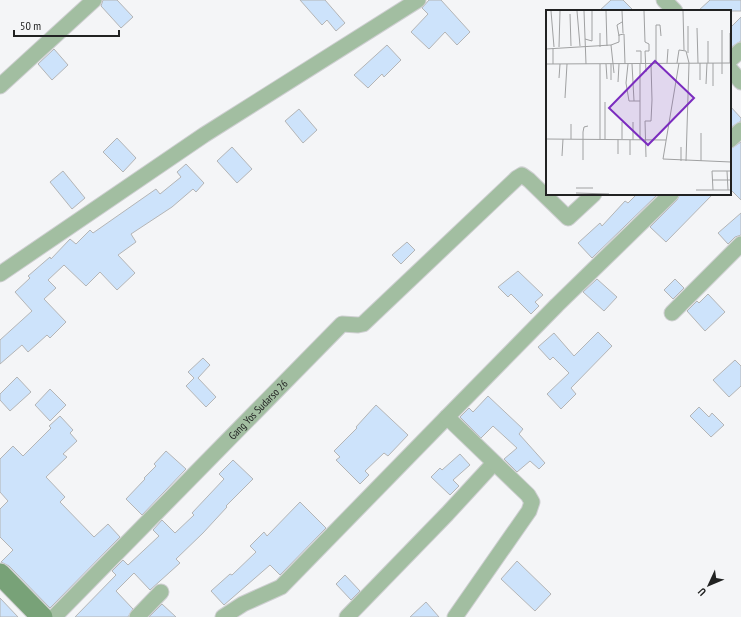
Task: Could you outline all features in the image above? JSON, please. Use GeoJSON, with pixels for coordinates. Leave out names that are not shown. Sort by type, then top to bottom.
{"type":"FeatureCollection","features":[{"type":"Feature","properties":{"kind":"street"},"geometry":{"type":"LineString","coordinates":[[0,86],[94,0]]}},
{"type":"Feature","properties":{"kind":"street"},"geometry":{"type":"LineString","coordinates":[[0,274],[204,135],[418,0]]}},
{"type":"Feature","properties":{"kind":"street"},"geometry":{"type":"LineString","coordinates":[[664,0],[674,10]]}},
{"type":"Feature","properties":{"kind":"street"},"geometry":{"type":"LineString","coordinates":[[731,59],[741,50]]}},
{"type":"Feature","properties":{"kind":"street"},"geometry":{"type":"LineString","coordinates":[[731,70],[741,82]]}},
{"type":"Feature","properties":{"kind":"street"},"geometry":{"type":"LineString","coordinates":[[731,139],[741,130]]}},
{"type":"Feature","properties":{"kind":"street","name":"Gang Yos Sudarso 26"},"geometry":{"type":"LineString","coordinates":[[45,617],[342,324],[358,326],[363,324],[522,175],[530,180],[568,218],[593,195]]}},
{"type":"Feature","properties":{"kind":"street"},"geometry":{"type":"LineString","coordinates":[[223,617],[243,604],[281,587],[557,305],[670,195]]}},
{"type":"Feature","properties":{"kind":"street"},"geometry":{"type":"LineString","coordinates":[[672,313],[741,244]]}},
{"type":"Feature","properties":{"kind":"street"},"geometry":{"type":"LineString","coordinates":[[447,417],[528,495],[532,502],[529,511],[455,617]]}},
{"type":"Feature","properties":{"kind":"street"},"geometry":{"type":"LineString","coordinates":[[347,617],[447,514],[494,463]]}},
{"type":"Feature","properties":{"kind":"street"},"geometry":{"type":"LineString","coordinates":[[3,583],[45,617]]}},
{"type":"Feature","properties":{"kind":"street"},"geometry":{"type":"LineString","coordinates":[[137,617],[161,592]]}},
{"type":"Feature","properties":{"kind":"building"},"geometry":{"type":"Polygon","coordinates":[[[103,0],[117,0],[133,17],[121,28],[101,6],[103,0]]]}},
{"type":"Feature","properties":{"kind":"building"},"geometry":{"type":"Polygon","coordinates":[[[300,0],[325,0],[345,23],[336,31],[327,20],[322,25],[300,0]]]}},
{"type":"Feature","properties":{"kind":"building"},"geometry":{"type":"Polygon","coordinates":[[[429,0],[441,0],[470,32],[457,45],[445,32],[429,49],[411,32],[428,14],[422,8],[429,0]]]}},
{"type":"Feature","properties":{"kind":"building"},"geometry":{"type":"Polygon","coordinates":[[[611,0],[623,0],[633,10],[600,10],[611,0]]]}},
{"type":"Feature","properties":{"kind":"building"},"geometry":{"type":"Polygon","coordinates":[[[710,0],[741,0],[741,11],[699,10],[710,0]]]}},
{"type":"Feature","properties":{"kind":"building"},"geometry":{"type":"Polygon","coordinates":[[[741,17],[741,41],[731,47],[731,27],[741,17]]]}},
{"type":"Feature","properties":{"kind":"building"},"geometry":{"type":"Polygon","coordinates":[[[387,45],[401,60],[384,77],[382,74],[368,88],[354,75],[387,45]]]}},
{"type":"Feature","properties":{"kind":"building"},"geometry":{"type":"Polygon","coordinates":[[[54,49],[68,65],[52,80],[38,64],[54,49]]]}},
{"type":"Feature","properties":{"kind":"building"},"geometry":{"type":"Polygon","coordinates":[[[731,107],[741,118],[741,121],[731,127],[731,107]]]}},
{"type":"Feature","properties":{"kind":"building"},"geometry":{"type":"Polygon","coordinates":[[[299,109],[317,130],[303,143],[285,121],[299,109]]]}},
{"type":"Feature","properties":{"kind":"building"},"geometry":{"type":"Polygon","coordinates":[[[117,138],[136,158],[123,172],[103,152],[117,138]]]}},
{"type":"Feature","properties":{"kind":"building"},"geometry":{"type":"Polygon","coordinates":[[[741,142],[741,200],[731,190],[731,148],[741,142]]]}},
{"type":"Feature","properties":{"kind":"building"},"geometry":{"type":"Polygon","coordinates":[[[232,147],[252,169],[237,183],[217,161],[232,147]]]}},
{"type":"Feature","properties":{"kind":"building"},"geometry":{"type":"Polygon","coordinates":[[[186,164],[204,183],[196,192],[193,189],[172,207],[131,234],[136,242],[118,255],[135,273],[117,290],[100,272],[86,286],[64,265],[48,280],[56,288],[44,299],[66,322],[50,338],[47,335],[28,352],[22,345],[0,364],[0,340],[32,311],[15,292],[30,278],[28,276],[50,257],[51,259],[70,239],[76,244],[90,230],[93,233],[156,189],[160,194],[181,177],[177,172],[186,164]]]}},
{"type":"Feature","properties":{"kind":"building"},"geometry":{"type":"Polygon","coordinates":[[[63,171],[85,198],[72,209],[50,182],[63,171]]]}},
{"type":"Feature","properties":{"kind":"building"},"geometry":{"type":"Polygon","coordinates":[[[636,195],[657,195],[592,258],[578,243],[600,223],[602,226],[625,201],[628,203],[636,195]]]}},
{"type":"Feature","properties":{"kind":"building"},"geometry":{"type":"Polygon","coordinates":[[[680,195],[712,195],[666,242],[650,227],[677,200],[680,195]]]}},
{"type":"Feature","properties":{"kind":"building"},"geometry":{"type":"Polygon","coordinates":[[[741,213],[741,235],[735,237],[728,244],[718,233],[741,213]]]}},
{"type":"Feature","properties":{"kind":"building"},"geometry":{"type":"Polygon","coordinates":[[[407,242],[415,250],[401,264],[392,255],[407,242]]]}},
{"type":"Feature","properties":{"kind":"building"},"geometry":{"type":"Polygon","coordinates":[[[518,271],[543,295],[535,302],[539,306],[531,314],[511,294],[508,297],[498,287],[518,271]]]}},
{"type":"Feature","properties":{"kind":"building"},"geometry":{"type":"Polygon","coordinates":[[[597,279],[617,297],[604,311],[583,292],[597,279]]]}},
{"type":"Feature","properties":{"kind":"building"},"geometry":{"type":"Polygon","coordinates":[[[675,279],[684,288],[673,299],[664,290],[675,279]]]}},
{"type":"Feature","properties":{"kind":"building"},"geometry":{"type":"Polygon","coordinates":[[[708,294],[725,312],[705,331],[687,311],[697,301],[699,303],[708,294]]]}},
{"type":"Feature","properties":{"kind":"building"},"geometry":{"type":"Polygon","coordinates":[[[598,332],[612,346],[571,388],[576,394],[561,409],[547,394],[569,373],[553,357],[550,360],[538,347],[554,333],[574,356],[598,332]]]}},
{"type":"Feature","properties":{"kind":"building"},"geometry":{"type":"Polygon","coordinates":[[[203,358],[210,365],[198,378],[216,397],[206,407],[186,386],[194,378],[188,372],[203,358]]]}},
{"type":"Feature","properties":{"kind":"building"},"geometry":{"type":"Polygon","coordinates":[[[735,360],[741,366],[741,386],[729,397],[713,380],[735,360]]]}},
{"type":"Feature","properties":{"kind":"building"},"geometry":{"type":"Polygon","coordinates":[[[17,377],[31,392],[10,411],[0,400],[0,394],[17,377]]]}},
{"type":"Feature","properties":{"kind":"building"},"geometry":{"type":"Polygon","coordinates":[[[50,389],[66,405],[50,421],[35,405],[50,389]]]}},
{"type":"Feature","properties":{"kind":"building"},"geometry":{"type":"Polygon","coordinates":[[[488,396],[523,429],[519,434],[545,463],[539,469],[530,461],[517,472],[504,459],[517,448],[493,426],[481,438],[460,417],[469,408],[473,412],[488,396]]]}},
{"type":"Feature","properties":{"kind":"building"},"geometry":{"type":"Polygon","coordinates":[[[376,405],[408,435],[388,456],[384,453],[365,471],[369,475],[360,484],[336,460],[340,457],[334,451],[357,428],[356,427],[376,405]]]}},
{"type":"Feature","properties":{"kind":"building"},"geometry":{"type":"Polygon","coordinates":[[[699,407],[709,417],[712,413],[724,425],[711,437],[690,416],[699,407]]]}},
{"type":"Feature","properties":{"kind":"building"},"geometry":{"type":"Polygon","coordinates":[[[60,416],[73,430],[70,433],[77,441],[63,454],[67,457],[46,477],[65,497],[60,502],[94,537],[108,524],[120,537],[50,608],[9,566],[1,562],[13,550],[0,537],[0,509],[8,501],[0,492],[0,459],[13,446],[23,456],[51,428],[49,426],[60,416]]]}},
{"type":"Feature","properties":{"kind":"building"},"geometry":{"type":"Polygon","coordinates":[[[166,451],[186,469],[142,515],[126,499],[156,466],[154,464],[166,451]]]}},
{"type":"Feature","properties":{"kind":"building"},"geometry":{"type":"Polygon","coordinates":[[[460,454],[470,465],[453,480],[459,486],[450,495],[431,477],[440,468],[442,470],[460,454]]]}},
{"type":"Feature","properties":{"kind":"building"},"geometry":{"type":"Polygon","coordinates":[[[233,460],[253,479],[226,506],[227,507],[203,533],[176,559],[180,563],[150,590],[134,573],[116,591],[133,609],[128,617],[75,617],[116,575],[112,571],[123,560],[128,565],[159,536],[153,530],[162,520],[175,533],[194,515],[192,513],[224,479],[219,474],[233,460]]]}},
{"type":"Feature","properties":{"kind":"building"},"geometry":{"type":"Polygon","coordinates":[[[300,502],[326,528],[280,575],[270,565],[224,605],[211,591],[230,574],[232,575],[256,552],[250,546],[264,532],[267,536],[300,502]]]}},
{"type":"Feature","properties":{"kind":"building"},"geometry":{"type":"Polygon","coordinates":[[[517,561],[551,594],[535,611],[501,579],[517,561]]]}},
{"type":"Feature","properties":{"kind":"building"},"geometry":{"type":"Polygon","coordinates":[[[345,575],[360,591],[351,600],[336,584],[345,575]]]}},
{"type":"Feature","properties":{"kind":"building"},"geometry":{"type":"Polygon","coordinates":[[[0,598],[18,617],[0,617],[0,598]]]}},
{"type":"Feature","properties":{"kind":"building"},"geometry":{"type":"Polygon","coordinates":[[[426,602],[439,617],[410,617],[426,602]]]}},
{"type":"Feature","properties":{"kind":"building"},"geometry":{"type":"Polygon","coordinates":[[[162,604],[176,617],[149,617],[162,604]]]}}]}
